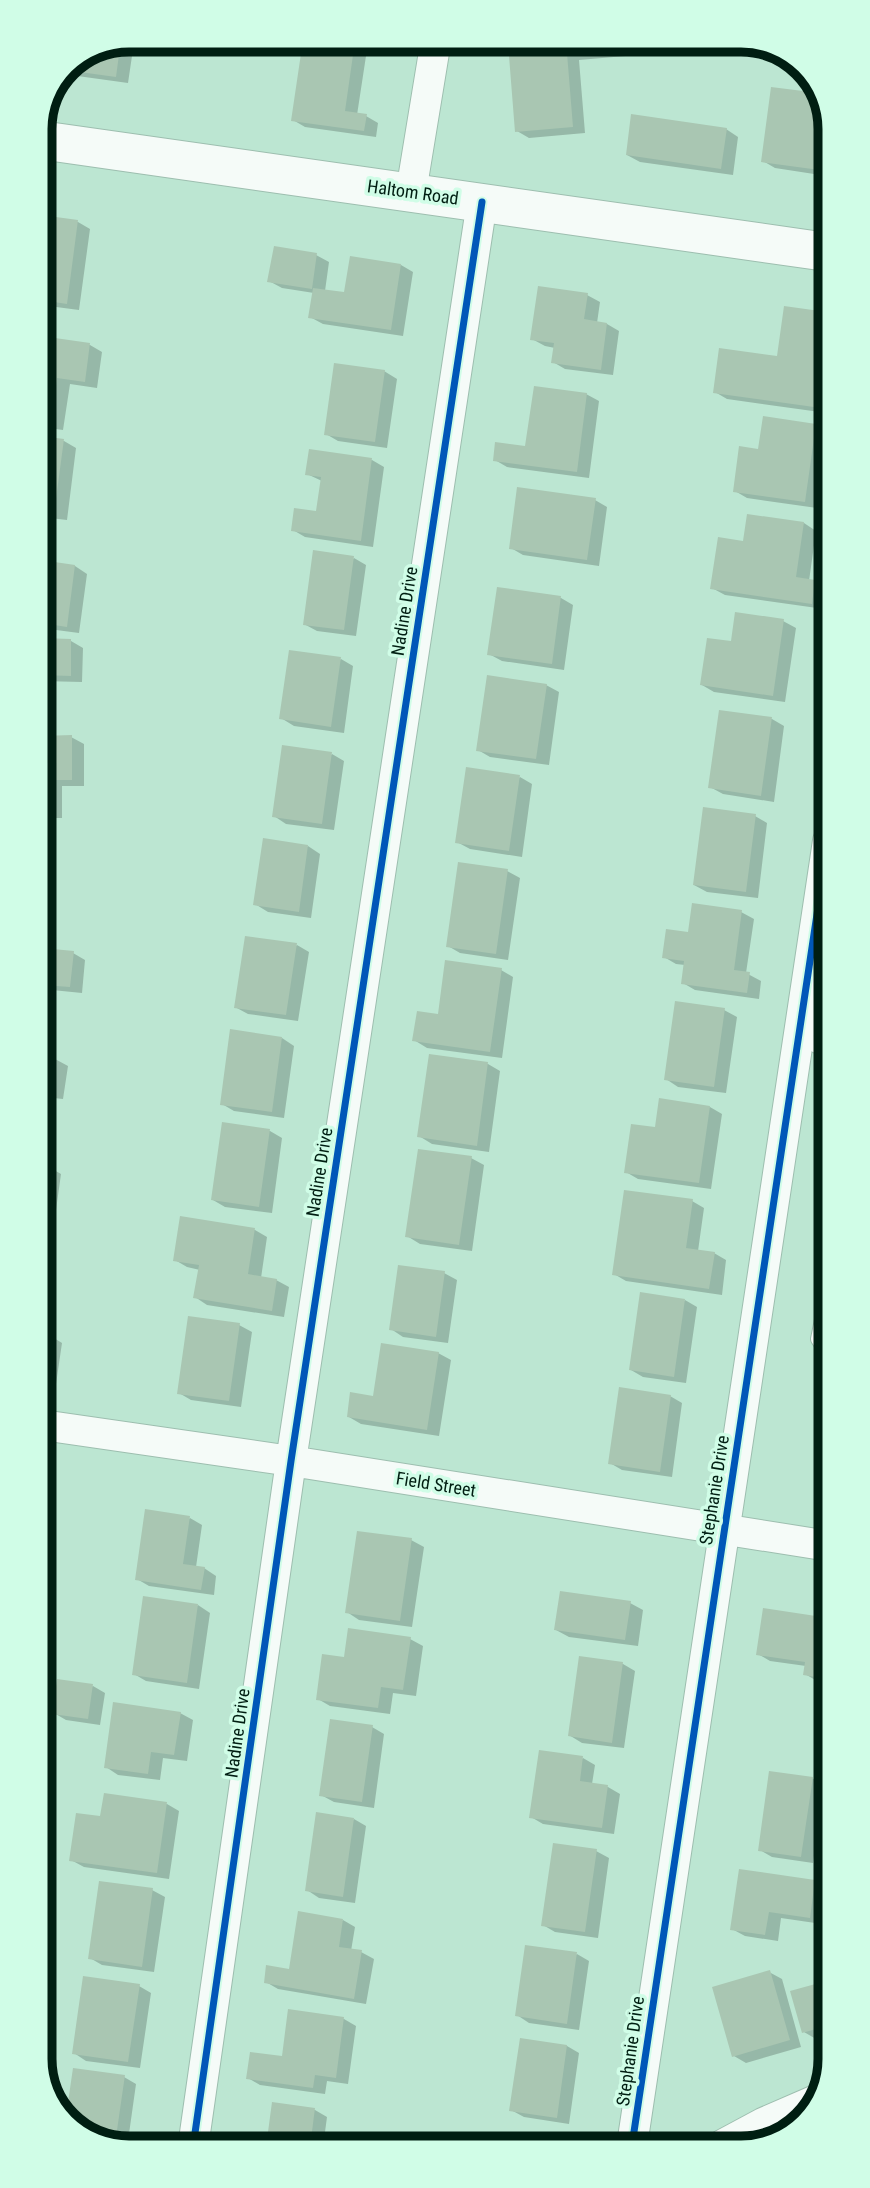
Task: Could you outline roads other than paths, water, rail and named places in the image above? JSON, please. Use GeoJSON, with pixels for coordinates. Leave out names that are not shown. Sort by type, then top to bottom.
{"type":"FeatureCollection","features":[{"type":"Feature","properties":{"kind":"main road","name":"Haltom Road"},"geometry":{"type":"LineString","coordinates":[[53,142],[818,251]]}},
{"type":"Feature","properties":{"kind":"street"},"geometry":{"type":"LineString","coordinates":[[411,192],[434,52]]}},
{"type":"Feature","properties":{"kind":"street","name":"Nadine Drive"},"geometry":{"type":"LineString","coordinates":[[195,2135],[291,1461],[482,202]]}},
{"type":"Feature","properties":{"kind":"street","name":"Stephanie Drive"},"geometry":{"type":"LineString","coordinates":[[633,2136],[818,906]]}},
{"type":"Feature","properties":{"kind":"street","name":"Field Street"},"geometry":{"type":"LineString","coordinates":[[52,1426],[291,1461],[818,1544]]}},
{"type":"Feature","properties":{"kind":"street"},"geometry":{"type":"LineString","coordinates":[[739,2136],[801,2107]]}},
{"type":"Feature","properties":{"kind":"lane"},"geometry":{"type":"LineString","coordinates":[[798,1036],[818,1047]]}}]}
